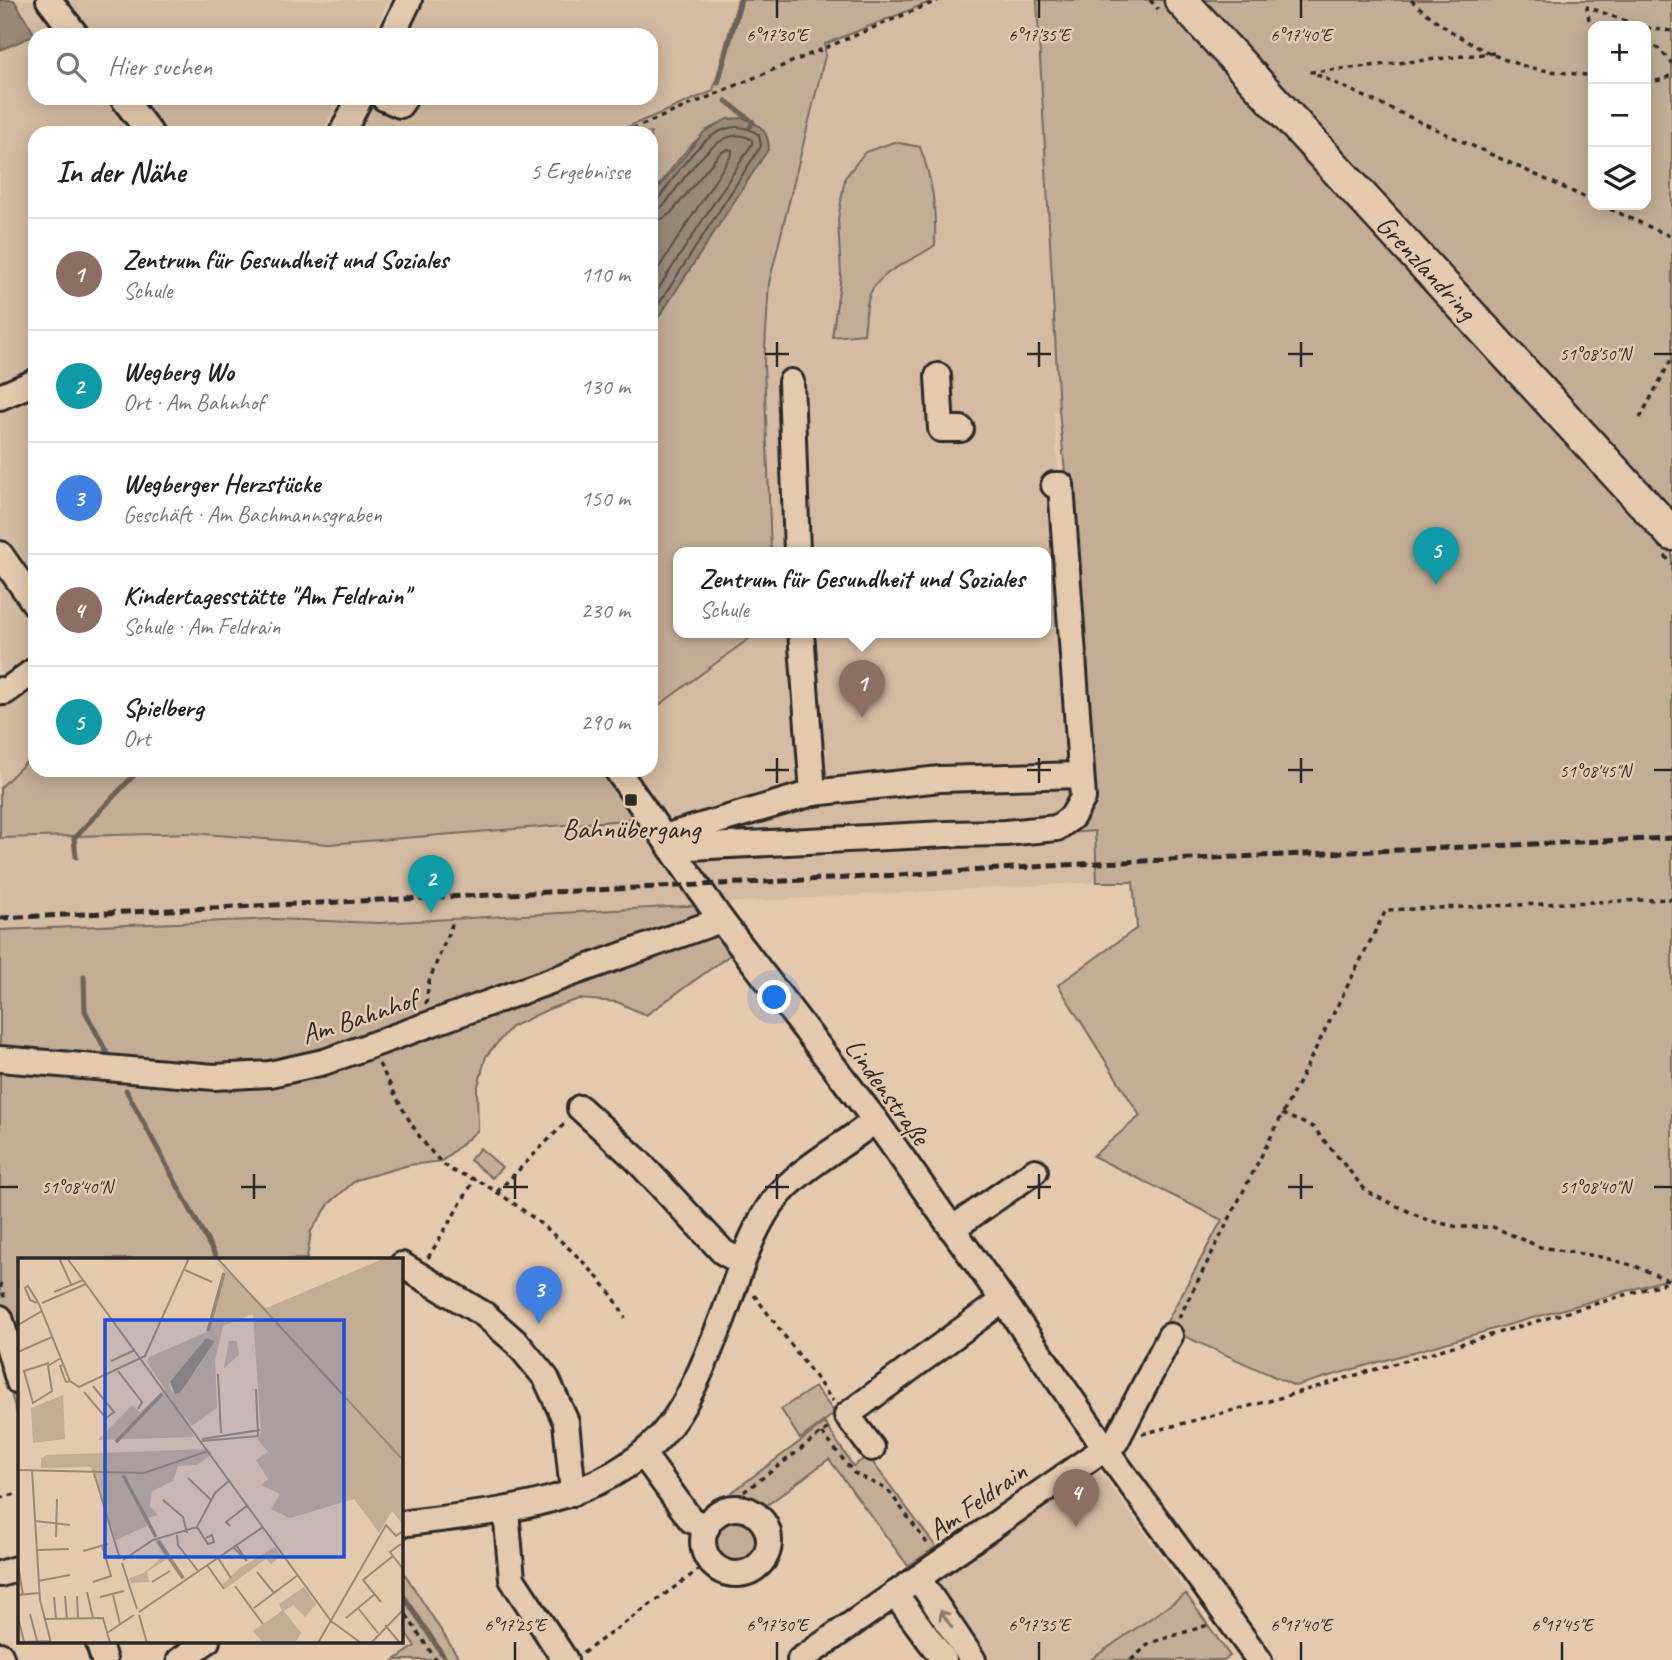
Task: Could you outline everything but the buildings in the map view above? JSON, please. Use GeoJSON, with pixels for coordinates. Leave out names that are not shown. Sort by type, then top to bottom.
{"type":"FeatureCollection","features":[{"type":"Feature","properties":{"kind":"main road","name":"Grenzlandring"},"geometry":{"type":"LineString","coordinates":[[1181,0],[1672,534]]}},
{"type":"Feature","properties":{"kind":"street"},"geometry":{"type":"LineString","coordinates":[[49,0],[71,28]]}},
{"type":"Feature","properties":{"kind":"street"},"geometry":{"type":"LineString","coordinates":[[395,28],[409,0]]}},
{"type":"Feature","properties":{"kind":"street"},"geometry":{"type":"LineString","coordinates":[[128,105],[145,126]]}},
{"type":"Feature","properties":{"kind":"street"},"geometry":{"type":"LineString","coordinates":[[346,126],[356,105]]}},
{"type":"Feature","properties":{"kind":"street"},"geometry":{"type":"LineString","coordinates":[[938,376],[941,429],[961,429]]}},
{"type":"Feature","properties":{"kind":"street"},"geometry":{"type":"LineString","coordinates":[[791,382],[797,547]]}},
{"type":"Feature","properties":{"kind":"street"},"geometry":{"type":"LineString","coordinates":[[0,397],[28,385]]}},
{"type":"Feature","properties":{"kind":"street"},"geometry":{"type":"LineString","coordinates":[[667,842],[1005,833],[1057,828],[1072,817],[1083,798],[1061,485],[1054,485]]}},
{"type":"Feature","properties":{"kind":"street"},"geometry":{"type":"LineString","coordinates":[[0,554],[28,594]]}},
{"type":"Feature","properties":{"kind":"street"},"geometry":{"type":"LineString","coordinates":[[801,638],[813,793]]}},
{"type":"Feature","properties":{"kind":"street"},"geometry":{"type":"LineString","coordinates":[[0,690],[5,692],[28,675]]}},
{"type":"Feature","properties":{"kind":"street"},"geometry":{"type":"LineString","coordinates":[[667,842],[813,793],[940,779],[1081,775]]}},
{"type":"Feature","properties":{"kind":"street","name":"Lindenstraße"},"geometry":{"type":"LineString","coordinates":[[622,777],[721,920],[875,1120],[1110,1445],[1259,1660]]}},
{"type":"Feature","properties":{"kind":"street","name":"Am Bahnhof"},"geometry":{"type":"LineString","coordinates":[[0,1059],[214,1077],[270,1074],[324,1062],[721,920]]}},
{"type":"Feature","properties":{"kind":"street"},"geometry":{"type":"LineString","coordinates":[[580,1108],[637,1160],[740,1268]]}},
{"type":"Feature","properties":{"kind":"street"},"geometry":{"type":"LineString","coordinates":[[402,1524],[506,1511],[573,1493],[643,1454],[671,1423],[686,1398],[715,1339],[740,1268],[767,1210],[796,1178],[875,1120]]}},
{"type":"Feature","properties":{"kind":"street"},"geometry":{"type":"LineString","coordinates":[[952,1229],[1035,1171]]}},
{"type":"Feature","properties":{"kind":"street"},"geometry":{"type":"LineString","coordinates":[[410,1269],[485,1315],[517,1343],[546,1378],[566,1422],[573,1493]]}},
{"type":"Feature","properties":{"kind":"street"},"geometry":{"type":"LineString","coordinates":[[872,1448],[846,1416],[1003,1300]]}},
{"type":"Feature","properties":{"kind":"street"},"geometry":{"type":"LineString","coordinates":[[0,1318],[18,1379]]}},
{"type":"Feature","properties":{"kind":"street"},"geometry":{"type":"LineString","coordinates":[[1110,1445],[1170,1336]]}},
{"type":"Feature","properties":{"kind":"street","name":"Am Feldrain"},"geometry":{"type":"LineString","coordinates":[[800,1660],[1110,1445]]}},
{"type":"Feature","properties":{"kind":"street"},"geometry":{"type":"LineString","coordinates":[[643,1454],[691,1520],[706,1527]]}},
{"type":"Feature","properties":{"kind":"street"},"geometry":{"type":"LineString","coordinates":[[740,1508],[757,1515],[768,1530],[769,1548],[765,1557],[752,1570],[735,1574],[718,1568],[711,1562],[704,1545],[706,1527],[717,1514],[740,1508]]}},
{"type":"Feature","properties":{"kind":"street"},"geometry":{"type":"LineString","coordinates":[[506,1511],[512,1579],[565,1660]]}},
{"type":"Feature","properties":{"kind":"street"},"geometry":{"type":"LineString","coordinates":[[0,1574],[18,1567]]}},
{"type":"Feature","properties":{"kind":"street","name":"Am Feldrain"},"geometry":{"type":"LineString","coordinates":[[918,1578],[973,1660]]}},
{"type":"Feature","properties":{"kind":"street"},"geometry":{"type":"LineString","coordinates":[[895,1594],[944,1660]]}},
{"type":"Feature","properties":{"kind":"street"},"geometry":{"type":"LineString","coordinates":[[98,1642],[104,1660]]}},
{"type":"Feature","properties":{"kind":"street"},"geometry":{"type":"LineString","coordinates":[[180,1660],[206,1642]]}},
{"type":"Feature","properties":{"kind":"street"},"geometry":{"type":"LineString","coordinates":[[0,1655],[2,1660]]}},
{"type":"Feature","properties":{"kind":"path"},"geometry":{"type":"LineString","coordinates":[[640,126],[939,0]]}},
{"type":"Feature","properties":{"kind":"path"},"geometry":{"type":"LineString","coordinates":[[1411,0],[1458,37],[1494,53],[1528,66],[1588,75]]}},
{"type":"Feature","properties":{"kind":"path"},"geometry":{"type":"LineString","coordinates":[[1590,21],[1587,6],[1627,21]]}},
{"type":"Feature","properties":{"kind":"path"},"geometry":{"type":"LineString","coordinates":[[1651,29],[1672,31]]}},
{"type":"Feature","properties":{"kind":"path"},"geometry":{"type":"LineString","coordinates":[[1651,45],[1658,48],[1672,63]]}},
{"type":"Feature","properties":{"kind":"path"},"geometry":{"type":"LineString","coordinates":[[1494,53],[1311,72],[1588,199]]}},
{"type":"Feature","properties":{"kind":"path"},"geometry":{"type":"LineString","coordinates":[[1651,81],[1672,75]]}},
{"type":"Feature","properties":{"kind":"path"},"geometry":{"type":"LineString","coordinates":[[1612,210],[1672,237]]}},
{"type":"Feature","properties":{"kind":"path"},"geometry":{"type":"LineString","coordinates":[[1640,418],[1672,358]]}},
{"type":"Feature","properties":{"kind":"path"},"geometry":{"type":"LineString","coordinates":[[1170,1336],[1386,911],[1672,899]]}},
{"type":"Feature","properties":{"kind":"path"},"geometry":{"type":"LineString","coordinates":[[423,1027],[429,981],[453,922]]}},
{"type":"Feature","properties":{"kind":"path"},"geometry":{"type":"LineString","coordinates":[[378,1061],[430,1151],[449,1169],[475,1179],[536,1219],[590,1270],[618,1303],[625,1318]]}},
{"type":"Feature","properties":{"kind":"path"},"geometry":{"type":"LineString","coordinates":[[497,1192],[580,1108]]}},
{"type":"Feature","properties":{"kind":"path"},"geometry":{"type":"LineString","coordinates":[[1282,1114],[1313,1127],[1367,1192],[1427,1220],[1458,1227],[1493,1227],[1540,1247],[1601,1257],[1635,1266],[1672,1281]]}},
{"type":"Feature","properties":{"kind":"path"},"geometry":{"type":"LineString","coordinates":[[410,1269],[475,1179]]}},
{"type":"Feature","properties":{"kind":"path"},"geometry":{"type":"LineString","coordinates":[[740,1268],[846,1416],[737,1497],[740,1508]]}},
{"type":"Feature","properties":{"kind":"path"},"geometry":{"type":"LineString","coordinates":[[1110,1445],[1269,1401],[1672,1281]]}},
{"type":"Feature","properties":{"kind":"path"},"geometry":{"type":"LineString","coordinates":[[822,1433],[853,1473],[888,1490],[940,1562]]}},
{"type":"Feature","properties":{"kind":"path"},"geometry":{"type":"LineString","coordinates":[[0,1498],[18,1493]]}},
{"type":"Feature","properties":{"kind":"path"},"geometry":{"type":"LineString","coordinates":[[573,1660],[711,1562]]}},
{"type":"Feature","properties":{"kind":"path"},"geometry":{"type":"LineString","coordinates":[[402,1609],[436,1660]]}},
{"type":"Feature","properties":{"kind":"path"},"geometry":{"type":"LineString","coordinates":[[1132,1660],[1150,1643],[1215,1623]]}},
{"type":"Feature","properties":{"kind":"shaded area"},"geometry":{"type":"Polygon","coordinates":[[[0,0],[389,0],[375,28],[28,28],[28,105],[335,105],[325,126],[28,126],[28,760],[0,788],[0,0]]]}},
{"type":"Feature","properties":{"kind":"shaded area"},"geometry":{"type":"Polygon","coordinates":[[[425,0],[738,0],[713,91],[630,126],[362,126],[373,105],[658,105],[658,28],[411,28],[425,0]]]}},
{"type":"Feature","properties":{"kind":"shaded area"},"geometry":{"type":"Polygon","coordinates":[[[738,0],[935,0],[825,44],[825,56],[769,283],[764,364],[771,547],[673,547],[673,638],[750,638],[658,706],[658,318],[768,148],[743,118],[728,121],[701,136],[658,187],[658,126],[630,126],[713,91],[738,0]]]}},
{"type":"Feature","properties":{"kind":"shaded area"},"geometry":{"type":"Polygon","coordinates":[[[935,0],[1037,0],[1059,410],[1054,413],[1079,795],[1055,824],[682,842],[635,777],[658,777],[658,706],[750,638],[1051,638],[1051,547],[771,547],[764,364],[769,283],[825,44],[935,0]]]}},
{"type":"Feature","properties":{"kind":"shaded area"},"geometry":{"type":"Polygon","coordinates":[[[1037,0],[1672,0],[1672,1278],[1295,1386],[1164,1327],[1222,1220],[1093,1156],[1140,1116],[1058,985],[1137,928],[1133,882],[1097,882],[1095,831],[1065,833],[1089,797],[1078,610],[1059,410],[1037,0]]]}},
{"type":"Feature","properties":{"kind":"shaded area"},"geometry":{"type":"Polygon","coordinates":[[[894,142],[920,147],[933,195],[935,245],[878,282],[868,300],[864,334],[832,337],[841,276],[838,219],[845,178],[865,152],[894,142]]]}},
{"type":"Feature","properties":{"kind":"shaded area"},"geometry":{"type":"Polygon","coordinates":[[[28,760],[28,777],[609,777],[637,815],[625,820],[329,844],[191,833],[0,838],[0,788],[28,760]]]}},
{"type":"Feature","properties":{"kind":"shaded area"},"geometry":{"type":"Polygon","coordinates":[[[637,815],[669,855],[1095,831],[1097,882],[378,922],[274,919],[0,987],[0,838],[191,833],[329,844],[625,820],[637,815]]]}},
{"type":"Feature","properties":{"kind":"shaded area"},"geometry":{"type":"Polygon","coordinates":[[[722,904],[751,940],[646,1015],[617,1002],[579,999],[551,1008],[511,1027],[486,1056],[477,1090],[478,1130],[442,1161],[409,1165],[356,1180],[330,1203],[311,1231],[307,1258],[18,1258],[18,1417],[0,1358],[0,930],[274,919],[379,923],[722,904]]]}},
{"type":"Feature","properties":{"kind":"shaded area"},"geometry":{"type":"Polygon","coordinates":[[[480,1148],[502,1167],[492,1178],[470,1160],[480,1148]]]}},
{"type":"Feature","properties":{"kind":"shaded area"},"geometry":{"type":"Polygon","coordinates":[[[815,1387],[835,1413],[800,1439],[781,1409],[815,1387]]]}},
{"type":"Feature","properties":{"kind":"shaded area"},"geometry":{"type":"Polygon","coordinates":[[[825,1423],[853,1466],[868,1456],[936,1547],[908,1566],[829,1459],[762,1509],[752,1502],[728,1495],[825,1423]]]}},
{"type":"Feature","properties":{"kind":"shaded area"},"geometry":{"type":"Polygon","coordinates":[[[1098,1469],[1187,1593],[1087,1660],[981,1660],[928,1586],[1098,1469]]]}},
{"type":"Feature","properties":{"kind":"shaded area"},"geometry":{"type":"Polygon","coordinates":[[[737,1516],[754,1524],[762,1541],[754,1558],[737,1566],[720,1558],[712,1541],[720,1524],[737,1516]]]}},
{"type":"Feature","properties":{"kind":"shaded area"},"geometry":{"type":"Polygon","coordinates":[[[402,1570],[460,1660],[395,1660],[415,1646],[402,1627],[402,1570]]]}},
{"type":"Feature","properties":{"kind":"shaded area"},"geometry":{"type":"Polygon","coordinates":[[[1186,1594],[1230,1656],[1224,1660],[1090,1660],[1186,1594]]]}},
{"type":"Feature","properties":{"kind":"water"},"geometry":{"type":"Polygon","coordinates":[[[0,0],[14,0],[31,28],[28,28],[28,38],[0,50],[0,0]]]}},
{"type":"Feature","properties":{"kind":"water"},"geometry":{"type":"Polygon","coordinates":[[[743,118],[762,128],[769,148],[658,318],[658,188],[704,132],[727,119],[743,118]]]}},
{"type":"Feature","properties":{"kind":"waterway"},"geometry":{"type":"LineString","coordinates":[[718,83],[741,0]]}},
{"type":"Feature","properties":{"kind":"waterway"},"geometry":{"type":"LineString","coordinates":[[726,101],[753,122],[750,127]]}},
{"type":"Feature","properties":{"kind":"waterway"},"geometry":{"type":"LineString","coordinates":[[76,857],[74,838],[132,777]]}},
{"type":"Feature","properties":{"kind":"waterway"},"geometry":{"type":"LineString","coordinates":[[84,976],[85,1011],[108,1055]]}},
{"type":"Feature","properties":{"kind":"waterway"},"geometry":{"type":"LineString","coordinates":[[126,1090],[216,1258]]}},
{"type":"Feature","properties":{"kind":"waterway"},"geometry":{"type":"LineString","coordinates":[[402,1594],[446,1660]]}},
{"type":"Feature","properties":{"kind":"railway"},"geometry":{"type":"LineString","coordinates":[[0,918],[848,878],[1099,863],[1672,838]]}},
{"type":"Feature","properties":{"kind":"place","name":"Spielberg"},"geometry":{"type":"Point","coordinates":[1436,585]}},
{"type":"Feature","properties":{"kind":"place","name":"Zentrum für Gesundheit und Soziales"},"geometry":{"type":"Point","coordinates":[862,718]}},
{"type":"Feature","properties":{"kind":"place","name":"Bahnübergang"},"geometry":{"type":"Point","coordinates":[631,800]}},
{"type":"Feature","properties":{"kind":"place","name":"Wegberg Wo"},"geometry":{"type":"Point","coordinates":[431,913]}},
{"type":"Feature","properties":{"kind":"place","name":"Wegberger Herzstücke"},"geometry":{"type":"Point","coordinates":[539,1324]}},
{"type":"Feature","properties":{"kind":"place","name":"Kindertagesstätte \"Am Feldrain\""},"geometry":{"type":"Point","coordinates":[1076,1527]}}]}
